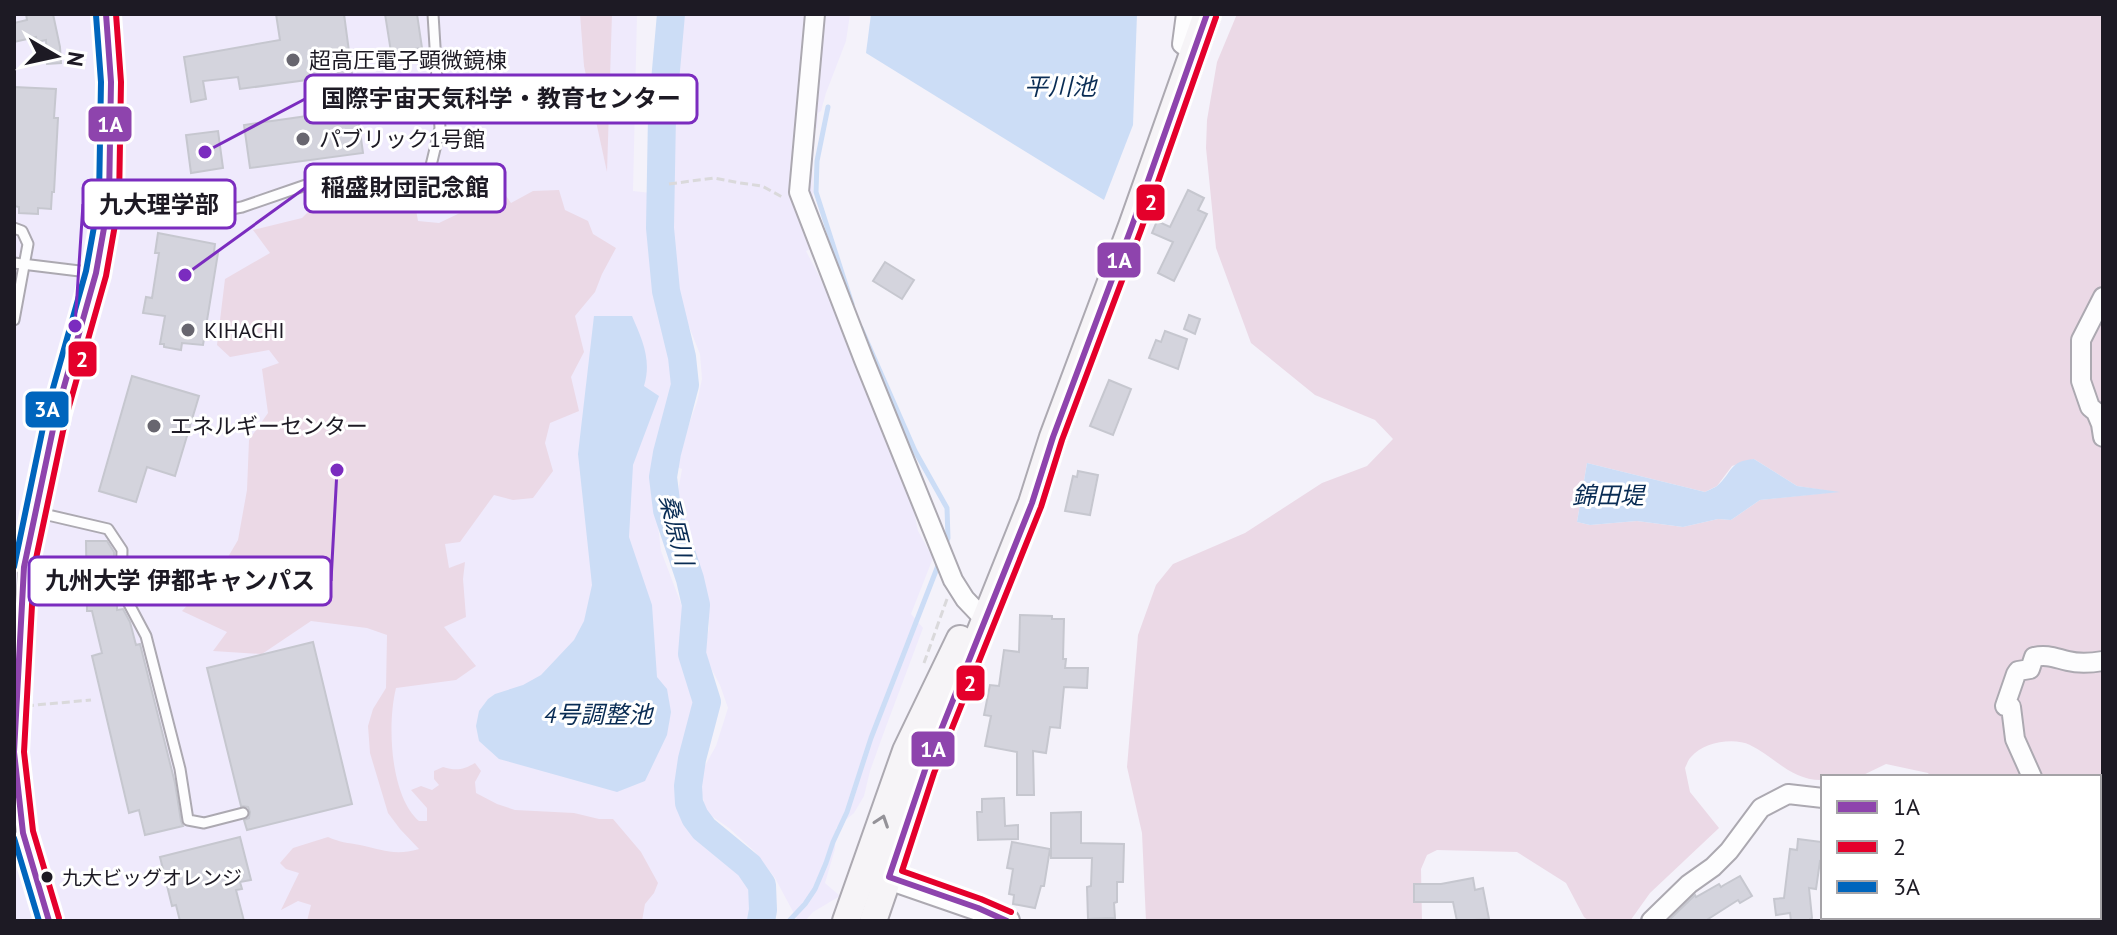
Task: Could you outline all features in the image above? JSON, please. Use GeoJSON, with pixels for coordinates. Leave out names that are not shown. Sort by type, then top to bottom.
{"type":"FeatureCollection","features":[{"type":"Feature","properties":{"kind":"main road"},"geometry":{"type":"LineString","coordinates":[[846,921],[877,873],[925,770],[979,614],[1032,503],[1053,437],[1207,14]]}},
{"type":"Feature","properties":{"kind":"main road"},"geometry":{"type":"LineString","coordinates":[[873,921],[877,873]]}},
{"type":"Feature","properties":{"kind":"street"},"geometry":{"type":"LineString","coordinates":[[815,14],[799,192],[953,580],[979,614]]}},
{"type":"Feature","properties":{"kind":"street"},"geometry":{"type":"LineString","coordinates":[[1186,14],[1182,44],[1193,52]]}},
{"type":"Feature","properties":{"kind":"street"},"geometry":{"type":"LineString","coordinates":[[2103,297],[2081,340],[2081,381],[2090,407],[2101,424],[2103,437]]}},
{"type":"Feature","properties":{"kind":"street"},"geometry":{"type":"LineString","coordinates":[[2031,775],[2015,739],[2011,707],[2005,706],[2016,674],[2030,669],[2034,657],[2044,655],[2086,664],[2103,661]]}},
{"type":"Feature","properties":{"kind":"street"},"geometry":{"type":"LineString","coordinates":[[1651,921],[1729,851],[1761,808],[1788,794],[1821,798]]}},
{"type":"Feature","properties":{"kind":"street"},"geometry":{"type":"LineString","coordinates":[[877,873],[1007,921]]}},
{"type":"Feature","properties":{"kind":"lane"},"geometry":{"type":"LineString","coordinates":[[49,921],[23,833],[16,785],[14,752],[24,567],[56,415],[96,273],[109,200],[111,82],[106,14]]}},
{"type":"Feature","properties":{"kind":"lane"},"geometry":{"type":"LineString","coordinates":[[109,200],[215,212],[242,207],[306,185],[364,174],[428,178],[440,128],[433,14]]}},
{"type":"Feature","properties":{"kind":"lane"},"geometry":{"type":"LineString","coordinates":[[14,228],[22,231],[28,244],[14,320]]}},
{"type":"Feature","properties":{"kind":"lane"},"geometry":{"type":"LineString","coordinates":[[14,263],[96,273]]}},
{"type":"Feature","properties":{"kind":"lane"},"geometry":{"type":"LineString","coordinates":[[35,512],[108,529],[122,550],[121,589],[146,636],[180,769],[188,820],[204,823],[243,813]]}},
{"type":"Feature","properties":{"kind":"path"},"geometry":{"type":"LineString","coordinates":[[669,184],[714,178],[762,186],[802,206],[810,220]]}},
{"type":"Feature","properties":{"kind":"path"},"geometry":{"type":"LineString","coordinates":[[14,707],[91,700]]}},
{"type":"Feature","properties":{"kind":"shaded area"},"geometry":{"type":"Polygon","coordinates":[[[14,14],[637,14],[633,191],[651,193],[652,224],[661,276],[683,341],[689,371],[681,410],[663,459],[656,509],[661,551],[683,609],[686,629],[683,664],[703,708],[680,775],[680,802],[684,817],[693,829],[726,850],[757,885],[776,921],[14,921],[14,14]]]}},
{"type":"Feature","properties":{"kind":"shaded area"},"geometry":{"type":"Polygon","coordinates":[[[580,14],[612,14],[607,172],[584,66],[580,14]]]}},
{"type":"Feature","properties":{"kind":"shaded area"},"geometry":{"type":"Polygon","coordinates":[[[667,14],[850,14],[846,41],[818,113],[817,128],[812,129],[813,202],[821,244],[806,251],[839,314],[910,491],[918,531],[933,558],[911,614],[923,628],[870,771],[864,796],[854,813],[836,828],[835,849],[825,883],[840,896],[813,912],[805,921],[798,921],[775,878],[754,851],[706,810],[701,791],[702,771],[716,746],[728,708],[704,652],[709,619],[676,511],[682,469],[674,466],[702,379],[700,354],[676,294],[670,269],[667,193],[671,178],[669,76],[672,17],[667,14]]]}},
{"type":"Feature","properties":{"kind":"shaded area"},"geometry":{"type":"Polygon","coordinates":[[[1237,14],[2103,14],[2103,852],[2101,775],[1930,775],[1886,764],[1863,775],[1821,775],[1821,780],[1793,773],[1750,745],[1727,741],[1696,752],[1685,768],[1690,792],[1719,828],[1650,893],[1630,921],[1589,921],[1566,883],[1517,852],[1437,850],[1427,855],[1421,869],[1422,921],[1146,921],[1142,833],[1127,767],[1138,635],[1156,585],[1173,564],[1245,533],[1322,483],[1367,466],[1393,439],[1375,420],[1315,395],[1251,343],[1216,248],[1206,148],[1207,120],[1217,62],[1237,14]],[[1754,459],[1732,466],[1717,486],[1705,492],[1587,463],[1577,522],[1590,525],[1637,521],[1683,527],[1718,519],[1731,520],[1760,500],[1835,492],[1797,486],[1754,459]]]}},
{"type":"Feature","properties":{"kind":"shaded area"},"geometry":{"type":"Polygon","coordinates":[[[495,180],[511,203],[533,191],[559,190],[565,210],[588,221],[593,234],[616,248],[595,292],[575,316],[584,352],[571,377],[579,411],[550,423],[545,443],[553,471],[533,498],[513,500],[494,495],[460,542],[445,544],[449,568],[465,562],[466,617],[444,627],[476,666],[456,680],[396,688],[392,739],[397,777],[409,810],[419,821],[427,821],[427,808],[411,790],[421,786],[432,790],[439,785],[434,779],[434,771],[443,767],[459,769],[475,763],[481,771],[475,782],[476,793],[497,804],[515,810],[574,813],[613,819],[641,852],[658,883],[645,904],[642,921],[307,921],[311,905],[298,901],[281,910],[299,873],[286,869],[280,863],[293,848],[328,837],[389,852],[419,849],[388,813],[370,753],[368,726],[373,709],[386,688],[387,635],[367,628],[311,621],[262,654],[213,651],[227,632],[182,611],[221,569],[238,540],[247,490],[249,440],[268,413],[262,369],[279,363],[269,350],[230,357],[217,345],[225,279],[270,253],[253,230],[302,218],[313,207],[336,200],[353,213],[390,209],[414,199],[418,221],[439,223],[462,212],[470,188],[495,180]]]}},
{"type":"Feature","properties":{"kind":"water","name":"平川池"},"geometry":{"type":"Polygon","coordinates":[[[871,14],[1137,14],[1133,125],[1104,200],[866,53],[871,14]]]}},
{"type":"Feature","properties":{"kind":"water","name":"4号調整池"},"geometry":{"type":"Polygon","coordinates":[[[594,316],[632,316],[646,358],[644,386],[659,396],[633,465],[629,537],[652,605],[657,677],[667,689],[671,712],[667,735],[645,781],[617,792],[499,759],[479,741],[476,726],[479,711],[488,699],[541,675],[574,640],[584,621],[592,585],[578,454],[594,316]]]}},
{"type":"Feature","properties":{"kind":"water","name":"錦田堤"},"geometry":{"type":"Polygon","coordinates":[[[1754,459],[1797,486],[1840,492],[1760,500],[1731,520],[1718,519],[1683,527],[1637,521],[1590,525],[1577,522],[1587,463],[1705,492],[1717,486],[1740,462],[1754,459]]]}},
{"type":"Feature","properties":{"kind":"building"},"geometry":{"type":"Polygon","coordinates":[[[26,14],[53,14],[61,63],[47,64],[46,40],[37,42],[36,37],[14,42],[14,23],[27,20],[26,14]]]}},
{"type":"Feature","properties":{"kind":"building","name":"超高圧電子顕微鏡棟"},"geometry":{"type":"Polygon","coordinates":[[[276,14],[344,14],[352,74],[240,89],[238,77],[203,81],[206,99],[191,102],[184,57],[280,40],[276,14]]]}},
{"type":"Feature","properties":{"kind":"building"},"geometry":{"type":"Polygon","coordinates":[[[385,14],[417,14],[422,48],[391,52],[385,14]]]}},
{"type":"Feature","properties":{"kind":"building"},"geometry":{"type":"Polygon","coordinates":[[[14,87],[56,89],[54,118],[58,118],[54,192],[51,209],[38,208],[38,214],[19,213],[19,207],[14,206],[14,87]]]}},
{"type":"Feature","properties":{"kind":"building","name":"パブリック1号館"},"geometry":{"type":"Polygon","coordinates":[[[357,109],[363,153],[250,168],[244,125],[357,109]]]}},
{"type":"Feature","properties":{"kind":"building"},"geometry":{"type":"Polygon","coordinates":[[[218,131],[223,168],[191,173],[186,135],[218,131]]]}},
{"type":"Feature","properties":{"kind":"building"},"geometry":{"type":"Polygon","coordinates":[[[1188,190],[1204,198],[1198,210],[1207,214],[1174,281],[1158,273],[1173,242],[1152,233],[1157,221],[1170,227],[1188,190]]]}},
{"type":"Feature","properties":{"kind":"building"},"geometry":{"type":"Polygon","coordinates":[[[158,233],[215,244],[214,252],[218,253],[203,345],[182,343],[181,350],[164,347],[160,344],[165,316],[143,313],[146,297],[152,298],[159,253],[155,253],[158,233]]]}},
{"type":"Feature","properties":{"kind":"building"},"geometry":{"type":"Polygon","coordinates":[[[885,262],[914,280],[902,299],[873,281],[885,262]]]}},
{"type":"Feature","properties":{"kind":"building"},"geometry":{"type":"Polygon","coordinates":[[[1189,315],[1200,319],[1195,334],[1184,329],[1189,315]]]}},
{"type":"Feature","properties":{"kind":"building"},"geometry":{"type":"Polygon","coordinates":[[[1165,331],[1187,339],[1178,369],[1149,358],[1156,340],[1161,342],[1165,331]]]}},
{"type":"Feature","properties":{"kind":"building","name":"エネルギーセンター"},"geometry":{"type":"Polygon","coordinates":[[[132,376],[199,396],[175,476],[147,467],[136,502],[99,491],[132,376]]]}},
{"type":"Feature","properties":{"kind":"building"},"geometry":{"type":"Polygon","coordinates":[[[1109,380],[1131,389],[1113,435],[1090,426],[1109,380]]]}},
{"type":"Feature","properties":{"kind":"building"},"geometry":{"type":"Polygon","coordinates":[[[1078,471],[1098,475],[1090,515],[1065,511],[1073,476],[1077,477],[1078,471]]]}},
{"type":"Feature","properties":{"kind":"building"},"geometry":{"type":"Polygon","coordinates":[[[86,541],[107,541],[114,552],[117,610],[123,609],[136,645],[140,644],[183,826],[145,835],[139,810],[129,813],[92,656],[102,653],[92,611],[87,611],[86,541]]]}},
{"type":"Feature","properties":{"kind":"building"},"geometry":{"type":"Polygon","coordinates":[[[1020,615],[1064,619],[1065,668],[1088,668],[1087,688],[1064,687],[1060,728],[1050,727],[1046,753],[1033,751],[1034,795],[1017,795],[1017,752],[985,746],[991,716],[984,715],[990,685],[999,686],[1004,650],[1019,652],[1020,615]]]}},
{"type":"Feature","properties":{"kind":"building"},"geometry":{"type":"Polygon","coordinates":[[[313,642],[352,804],[247,830],[244,820],[249,818],[250,812],[248,807],[241,806],[207,668],[313,642]]]}},
{"type":"Feature","properties":{"kind":"building"},"geometry":{"type":"Polygon","coordinates":[[[1004,798],[1005,826],[1018,825],[1018,839],[978,840],[977,812],[982,812],[982,799],[1004,798]]]}},
{"type":"Feature","properties":{"kind":"building"},"geometry":{"type":"Polygon","coordinates":[[[1081,812],[1081,843],[1124,844],[1123,882],[1117,882],[1115,918],[1088,919],[1087,887],[1091,886],[1092,858],[1051,858],[1051,813],[1081,812]]]}},
{"type":"Feature","properties":{"kind":"building"},"geometry":{"type":"Polygon","coordinates":[[[240,837],[251,880],[240,882],[242,889],[236,890],[244,921],[180,921],[176,905],[172,906],[160,857],[240,837]]]}},
{"type":"Feature","properties":{"kind":"building"},"geometry":{"type":"Polygon","coordinates":[[[1798,839],[1821,842],[1816,889],[1809,888],[1810,921],[1791,921],[1790,913],[1776,915],[1774,899],[1784,898],[1790,849],[1797,850],[1798,839]]]}},
{"type":"Feature","properties":{"kind":"building"},"geometry":{"type":"Polygon","coordinates":[[[1012,842],[1050,849],[1044,886],[1041,886],[1035,908],[1013,904],[1014,895],[1009,894],[1013,869],[1007,868],[1012,842]]]}},
{"type":"Feature","properties":{"kind":"building"},"geometry":{"type":"Polygon","coordinates":[[[1740,876],[1752,896],[1740,903],[1738,900],[1705,921],[1668,921],[1695,895],[1719,884],[1721,887],[1740,876]]]}},
{"type":"Feature","properties":{"kind":"building"},"geometry":{"type":"Polygon","coordinates":[[[1473,878],[1475,890],[1483,888],[1489,919],[1457,921],[1453,902],[1414,902],[1414,884],[1441,884],[1473,878]]]}},
{"type":"Feature","properties":{"kind":"waterway","name":"桑原川"},"geometry":{"type":"LineString","coordinates":[[671,14],[662,115],[660,228],[666,291],[682,357],[685,385],[663,477],[667,510],[696,605],[692,654],[707,702],[692,759],[689,803],[704,829],[749,866],[762,885],[761,921]]}},
{"type":"Feature","properties":{"kind":"waterway"},"geometry":{"type":"LineString","coordinates":[[828,107],[817,161],[816,192],[852,304]]}},
{"type":"Feature","properties":{"kind":"waterway"},"geometry":{"type":"LineString","coordinates":[[861,328],[915,451],[947,508],[948,538],[945,546]]}},
{"type":"Feature","properties":{"kind":"waterway"},"geometry":{"type":"LineString","coordinates":[[789,921],[815,889],[826,863],[939,563]]}},
{"type":"Feature","properties":{"kind":"transit line","name":"1A"},"geometry":{"type":"LineString","coordinates":[[49,921],[23,833],[14,752],[24,567],[56,415],[96,273],[109,200],[111,82],[106,14]]}},
{"type":"Feature","properties":{"kind":"transit line","name":"2"},"geometry":{"type":"LineString","coordinates":[[59,918],[33,831],[24,752],[34,568],[66,417],[106,276],[119,202],[121,82],[116,14]]}},
{"type":"Feature","properties":{"kind":"transit line","name":"1A"},"geometry":{"type":"LineString","coordinates":[[1007,921],[889,877],[925,770],[1032,503],[1053,437],[1207,14]]}},
{"type":"Feature","properties":{"kind":"transit line","name":"3A"},"geometry":{"type":"LineString","coordinates":[[14,567],[46,413],[86,271],[99,199],[101,82],[96,15]]}},
{"type":"Feature","properties":{"kind":"transit line","name":"2"},"geometry":{"type":"LineString","coordinates":[[1011,912],[902,871],[934,773],[1041,507],[1062,440],[1216,17]]}},
{"type":"Feature","properties":{"kind":"transit line","name":"3A"},"geometry":{"type":"LineString","coordinates":[[14,838],[39,921]]}},
{"type":"Feature","properties":{"kind":"place","name":"超高圧電子顕微鏡棟"},"geometry":{"type":"Point","coordinates":[293,60]}},
{"type":"Feature","properties":{"kind":"place","name":"パブリック1号館"},"geometry":{"type":"Point","coordinates":[303,139]}},
{"type":"Feature","properties":{"kind":"place","name":"国際宇宙天気科学・教育センター"},"geometry":{"type":"Point","coordinates":[205,152]}},
{"type":"Feature","properties":{"kind":"place","name":"稲盛財団記念館"},"geometry":{"type":"Point","coordinates":[185,275]}},
{"type":"Feature","properties":{"kind":"place","name":"九大理学部"},"geometry":{"type":"Point","coordinates":[75,326]}},
{"type":"Feature","properties":{"kind":"place","name":"KIHACHI"},"geometry":{"type":"Point","coordinates":[188,330]}},
{"type":"Feature","properties":{"kind":"place","name":"エネルギーセンター"},"geometry":{"type":"Point","coordinates":[154,426]}},
{"type":"Feature","properties":{"kind":"place","name":"九州大学 伊都キャンパス"},"geometry":{"type":"Point","coordinates":[337,470]}},
{"type":"Feature","properties":{"kind":"place","name":"九大ビッグオレンジ"},"geometry":{"type":"Point","coordinates":[47,877]}}]}
